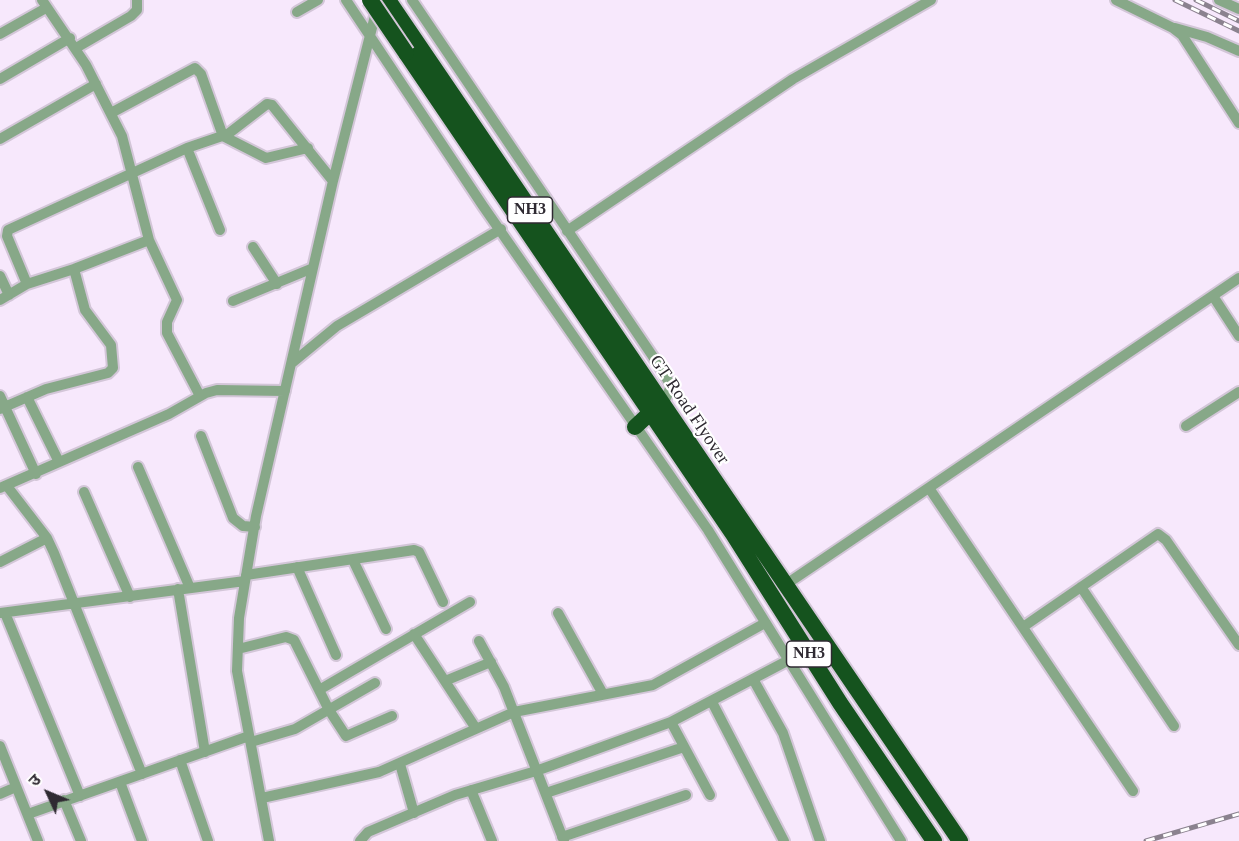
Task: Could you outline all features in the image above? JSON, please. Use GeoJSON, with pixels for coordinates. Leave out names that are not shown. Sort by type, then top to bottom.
{"type":"FeatureCollection","features":[{"type":"Feature","properties":{"kind":"highway","name":"GT Road Flyover"},"geometry":{"type":"LineString","coordinates":[[370,0],[412,49],[657,409],[934,841]]}},
{"type":"Feature","properties":{"kind":"highway","name":"GT Road Flyover"},"geometry":{"type":"LineString","coordinates":[[388,0],[412,49]]}},
{"type":"Feature","properties":{"kind":"highway","name":"GT Road Flyover"},"geometry":{"type":"LineString","coordinates":[[657,409],[785,585],[960,841]]}},
{"type":"Feature","properties":{"kind":"highway"},"geometry":{"type":"LineString","coordinates":[[635,427],[657,409]]}},
{"type":"Feature","properties":{"kind":"street"},"geometry":{"type":"LineString","coordinates":[[0,79],[131,16],[137,10],[137,0]]}},
{"type":"Feature","properties":{"kind":"street"},"geometry":{"type":"LineString","coordinates":[[297,12],[318,0]]}},
{"type":"Feature","properties":{"kind":"street"},"geometry":{"type":"LineString","coordinates":[[346,0],[635,427],[708,530],[901,841]]}},
{"type":"Feature","properties":{"kind":"street"},"geometry":{"type":"LineString","coordinates":[[269,841],[237,671],[239,618],[255,526],[313,268],[380,0]]}},
{"type":"Feature","properties":{"kind":"street"},"geometry":{"type":"LineString","coordinates":[[412,0],[671,386],[657,409]]}},
{"type":"Feature","properties":{"kind":"street"},"geometry":{"type":"LineString","coordinates":[[567,231],[793,79],[931,0]]}},
{"type":"Feature","properties":{"kind":"street"},"geometry":{"type":"LineString","coordinates":[[1116,0],[1173,28],[1198,34],[1239,51]]}},
{"type":"Feature","properties":{"kind":"street"},"geometry":{"type":"LineString","coordinates":[[1219,0],[1239,9]]}},
{"type":"Feature","properties":{"kind":"street"},"geometry":{"type":"LineString","coordinates":[[0,34],[44,4],[73,43],[96,84],[122,136],[133,171],[148,240],[177,300],[168,322],[167,333],[200,396]]}},
{"type":"Feature","properties":{"kind":"street"},"geometry":{"type":"LineString","coordinates":[[1173,28],[1197,56],[1239,123]]}},
{"type":"Feature","properties":{"kind":"street"},"geometry":{"type":"LineString","coordinates":[[111,112],[195,68],[201,74],[223,136],[266,158],[308,148]]}},
{"type":"Feature","properties":{"kind":"street"},"geometry":{"type":"LineString","coordinates":[[0,139],[96,84]]}},
{"type":"Feature","properties":{"kind":"street"},"geometry":{"type":"LineString","coordinates":[[27,284],[7,236],[8,230],[133,171],[187,148],[223,136],[267,104],[273,105],[333,181]]}},
{"type":"Feature","properties":{"kind":"street"},"geometry":{"type":"LineString","coordinates":[[187,148],[220,230]]}},
{"type":"Feature","properties":{"kind":"street"},"geometry":{"type":"LineString","coordinates":[[292,363],[337,326],[501,230]]}},
{"type":"Feature","properties":{"kind":"street"},"geometry":{"type":"LineString","coordinates":[[0,276],[5,297],[27,284],[74,269],[148,240]]}},
{"type":"Feature","properties":{"kind":"street"},"geometry":{"type":"LineString","coordinates":[[253,247],[277,284]]}},
{"type":"Feature","properties":{"kind":"street"},"geometry":{"type":"LineString","coordinates":[[232,301],[313,268]]}},
{"type":"Feature","properties":{"kind":"street"},"geometry":{"type":"LineString","coordinates":[[3,408],[46,389],[108,374],[113,368],[111,345],[85,310],[74,269]]}},
{"type":"Feature","properties":{"kind":"street"},"geometry":{"type":"LineString","coordinates":[[785,585],[1239,278]]}},
{"type":"Feature","properties":{"kind":"street"},"geometry":{"type":"LineString","coordinates":[[1213,296],[1239,336]]}},
{"type":"Feature","properties":{"kind":"street"},"geometry":{"type":"LineString","coordinates":[[142,774],[47,538],[3,487],[169,414],[200,396],[217,390],[285,391]]}},
{"type":"Feature","properties":{"kind":"street"},"geometry":{"type":"LineString","coordinates":[[1186,426],[1239,392]]}},
{"type":"Feature","properties":{"kind":"street"},"geometry":{"type":"LineString","coordinates":[[0,396],[3,408],[36,474]]}},
{"type":"Feature","properties":{"kind":"street"},"geometry":{"type":"LineString","coordinates":[[27,397],[59,462]]}},
{"type":"Feature","properties":{"kind":"street"},"geometry":{"type":"LineString","coordinates":[[201,436],[233,518],[243,526],[255,526]]}},
{"type":"Feature","properties":{"kind":"street"},"geometry":{"type":"LineString","coordinates":[[138,467],[190,588]]}},
{"type":"Feature","properties":{"kind":"street"},"geometry":{"type":"LineString","coordinates":[[929,488],[1133,791]]}},
{"type":"Feature","properties":{"kind":"street"},"geometry":{"type":"LineString","coordinates":[[84,492],[130,597]]}},
{"type":"Feature","properties":{"kind":"street"},"geometry":{"type":"LineString","coordinates":[[1023,627],[1152,537],[1161,534],[1239,645]]}},
{"type":"Feature","properties":{"kind":"street"},"geometry":{"type":"LineString","coordinates":[[0,562],[47,538]]}},
{"type":"Feature","properties":{"kind":"street"},"geometry":{"type":"LineString","coordinates":[[80,796],[2,613],[190,588],[297,567],[417,550],[443,602]]}},
{"type":"Feature","properties":{"kind":"street"},"geometry":{"type":"LineString","coordinates":[[352,560],[386,629]]}},
{"type":"Feature","properties":{"kind":"street"},"geometry":{"type":"LineString","coordinates":[[297,567],[336,655]]}},
{"type":"Feature","properties":{"kind":"street"},"geometry":{"type":"LineString","coordinates":[[1081,587],[1174,726]]}},
{"type":"Feature","properties":{"kind":"street"},"geometry":{"type":"LineString","coordinates":[[178,589],[205,752]]}},
{"type":"Feature","properties":{"kind":"street"},"geometry":{"type":"LineString","coordinates":[[319,690],[470,602]]}},
{"type":"Feature","properties":{"kind":"street"},"geometry":{"type":"LineString","coordinates":[[558,613],[603,694]]}},
{"type":"Feature","properties":{"kind":"street"},"geometry":{"type":"LineString","coordinates":[[262,798],[365,777],[400,764],[514,712],[653,685],[765,623]]}},
{"type":"Feature","properties":{"kind":"street"},"geometry":{"type":"LineString","coordinates":[[414,634],[475,728]]}},
{"type":"Feature","properties":{"kind":"street"},"geometry":{"type":"LineString","coordinates":[[238,649],[291,638],[329,710],[346,736],[392,716]]}},
{"type":"Feature","properties":{"kind":"street"},"geometry":{"type":"LineString","coordinates":[[479,641],[514,712],[563,839],[686,795]]}},
{"type":"Feature","properties":{"kind":"street"},"geometry":{"type":"LineString","coordinates":[[360,841],[368,832],[471,790],[536,771],[670,722],[788,661]]}},
{"type":"Feature","properties":{"kind":"street"},"geometry":{"type":"LineString","coordinates":[[445,681],[491,662]]}},
{"type":"Feature","properties":{"kind":"street"},"geometry":{"type":"LineString","coordinates":[[753,680],[783,733],[820,841]]}},
{"type":"Feature","properties":{"kind":"street"},"geometry":{"type":"LineString","coordinates":[[28,814],[205,752],[250,739],[280,735],[375,683]]}},
{"type":"Feature","properties":{"kind":"street"},"geometry":{"type":"LineString","coordinates":[[712,702],[784,841]]}},
{"type":"Feature","properties":{"kind":"street"},"geometry":{"type":"LineString","coordinates":[[670,722],[710,795]]}},
{"type":"Feature","properties":{"kind":"street"},"geometry":{"type":"LineString","coordinates":[[0,746],[38,841]]}},
{"type":"Feature","properties":{"kind":"street"},"geometry":{"type":"LineString","coordinates":[[546,793],[684,747]]}},
{"type":"Feature","properties":{"kind":"street"},"geometry":{"type":"LineString","coordinates":[[180,760],[208,841]]}},
{"type":"Feature","properties":{"kind":"street"},"geometry":{"type":"LineString","coordinates":[[400,764],[414,813]]}},
{"type":"Feature","properties":{"kind":"street"},"geometry":{"type":"LineString","coordinates":[[120,782],[142,841]]}},
{"type":"Feature","properties":{"kind":"street"},"geometry":{"type":"LineString","coordinates":[[0,794],[16,787]]}},
{"type":"Feature","properties":{"kind":"street"},"geometry":{"type":"LineString","coordinates":[[471,790],[492,841]]}},
{"type":"Feature","properties":{"kind":"street"},"geometry":{"type":"LineString","coordinates":[[64,800],[81,841]]}},
{"type":"Feature","properties":{"kind":"railway"},"geometry":{"type":"LineString","coordinates":[[1175,0],[1239,31]]}},
{"type":"Feature","properties":{"kind":"railway"},"geometry":{"type":"LineString","coordinates":[[1196,0],[1239,21]]}},
{"type":"Feature","properties":{"kind":"railway"},"geometry":{"type":"LineString","coordinates":[[1146,841],[1239,814]]}}]}
